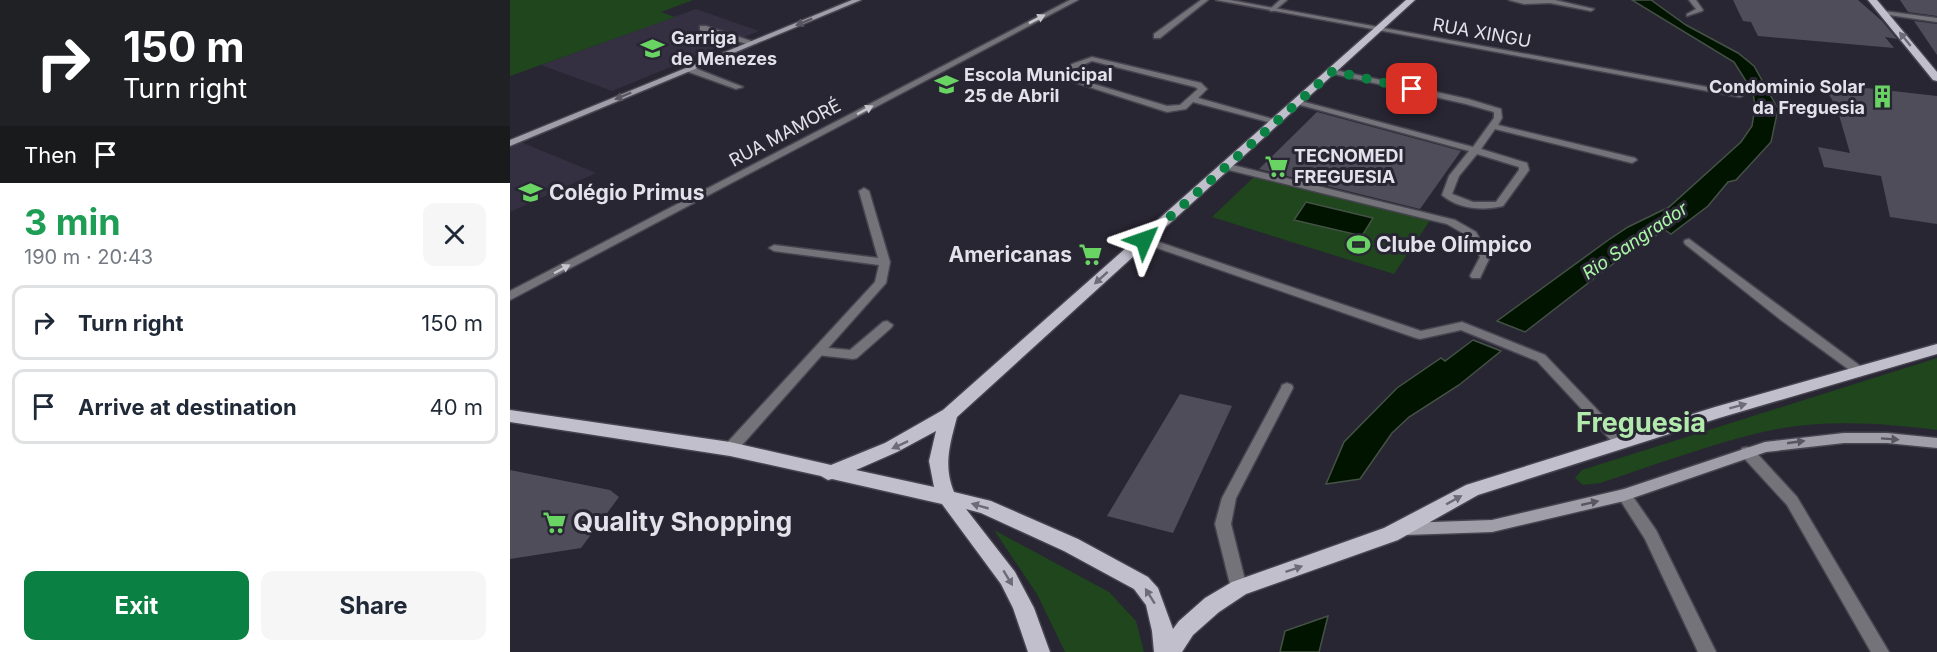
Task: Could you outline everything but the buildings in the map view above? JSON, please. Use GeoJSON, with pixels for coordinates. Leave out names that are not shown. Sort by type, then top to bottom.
{"type":"FeatureCollection","features":[{"type":"Feature","properties":{"kind":"main road"},"geometry":{"type":"LineString","coordinates":[[828,473],[867,460],[908,441],[949,414],[1411,0]]}},
{"type":"Feature","properties":{"kind":"main road"},"geometry":{"type":"LineString","coordinates":[[1872,0],[1937,78]]}},
{"type":"Feature","properties":{"kind":"main road"},"geometry":{"type":"LineString","coordinates":[[1170,652],[1186,628],[1212,605],[1239,588],[1403,529],[1472,490],[1714,413],[1937,349]]}},
{"type":"Feature","properties":{"kind":"main road"},"geometry":{"type":"LineString","coordinates":[[949,414],[939,453],[938,470],[947,498],[1002,568],[1021,598],[1039,652]]}},
{"type":"Feature","properties":{"kind":"main road"},"geometry":{"type":"LineString","coordinates":[[510,416],[730,449],[828,473],[984,506],[1108,563],[1141,583],[1151,594],[1156,605],[1165,652]]}},
{"type":"Feature","properties":{"kind":"street"},"geometry":{"type":"LineString","coordinates":[[510,143],[858,0]]}},
{"type":"Feature","properties":{"kind":"street","name":"RUA MAMORÉ"},"geometry":{"type":"LineString","coordinates":[[510,296],[1075,0]]}},
{"type":"Feature","properties":{"kind":"street"},"geometry":{"type":"LineString","coordinates":[[1157,36],[1205,0]]}},
{"type":"Feature","properties":{"kind":"street","name":"RUA XINGU"},"geometry":{"type":"LineString","coordinates":[[1219,0],[1740,95]]}},
{"type":"Feature","properties":{"kind":"street"},"geometry":{"type":"LineString","coordinates":[[1272,10],[1284,0]]}},
{"type":"Feature","properties":{"kind":"street"},"geometry":{"type":"LineString","coordinates":[[1512,0],[1550,1],[1591,9]]}},
{"type":"Feature","properties":{"kind":"street"},"geometry":{"type":"LineString","coordinates":[[1689,15],[1700,10],[1692,0]]}},
{"type":"Feature","properties":{"kind":"street"},"geometry":{"type":"LineString","coordinates":[[1884,13],[1937,20]]}},
{"type":"Feature","properties":{"kind":"street"},"geometry":{"type":"LineString","coordinates":[[703,28],[753,43]]}},
{"type":"Feature","properties":{"kind":"street"},"geometry":{"type":"LineString","coordinates":[[1194,100],[1203,89],[1198,85],[1098,60],[1085,61],[1063,74],[1062,77],[1167,109],[1184,107],[1194,100],[1276,121]]}},
{"type":"Feature","properties":{"kind":"street"},"geometry":{"type":"LineString","coordinates":[[690,69],[739,87]]}},
{"type":"Feature","properties":{"kind":"street"},"geometry":{"type":"LineString","coordinates":[[1297,103],[1475,150],[1524,165],[1524,170],[1499,204],[1488,207],[1461,203],[1447,195],[1447,187],[1475,150],[1498,118],[1498,111],[1490,107],[1333,71]]}},
{"type":"Feature","properties":{"kind":"street"},"geometry":{"type":"LineString","coordinates":[[1492,126],[1632,160]]}},
{"type":"Feature","properties":{"kind":"street"},"geometry":{"type":"LineString","coordinates":[[1224,166],[1451,222],[1472,234],[1485,257],[1476,276]]}},
{"type":"Feature","properties":{"kind":"street"},"geometry":{"type":"LineString","coordinates":[[730,449],[880,283],[885,262],[864,191]]}},
{"type":"Feature","properties":{"kind":"street"},"geometry":{"type":"LineString","coordinates":[[1144,240],[1420,335],[1462,326],[1541,358],[1622,443]]}},
{"type":"Feature","properties":{"kind":"street"},"geometry":{"type":"LineString","coordinates":[[1689,242],[1859,371]]}},
{"type":"Feature","properties":{"kind":"street"},"geometry":{"type":"LineString","coordinates":[[774,248],[885,262]]}},
{"type":"Feature","properties":{"kind":"street"},"geometry":{"type":"LineString","coordinates":[[818,351],[854,355],[887,325]]}},
{"type":"Feature","properties":{"kind":"street"},"geometry":{"type":"LineString","coordinates":[[1239,588],[1223,524],[1228,498],[1287,388]]}},
{"type":"Feature","properties":{"kind":"street"},"geometry":{"type":"LineString","coordinates":[[1403,529],[1492,526],[1624,495],[1747,452],[1777,445],[1844,438],[1937,443]]}},
{"type":"Feature","properties":{"kind":"street"},"geometry":{"type":"LineString","coordinates":[[1747,452],[1792,501],[1880,652]]}},
{"type":"Feature","properties":{"kind":"street"},"geometry":{"type":"LineString","coordinates":[[1624,495],[1651,535],[1707,652]]}},
{"type":"Feature","properties":{"kind":"shaded area","name":"Garriga de Menezes"},"geometry":{"type":"Polygon","coordinates":[[[696,9],[759,31],[612,91],[541,65],[696,9]]]}},
{"type":"Feature","properties":{"kind":"shaded area","name":"Colégio Primus"},"geometry":{"type":"Polygon","coordinates":[[[516,140],[596,173],[510,212],[510,143],[516,140]]]}},
{"type":"Feature","properties":{"kind":"green space"},"geometry":{"type":"Polygon","coordinates":[[[510,0],[693,0],[661,12],[675,17],[510,76],[510,0]]]}},
{"type":"Feature","properties":{"kind":"green space","name":"Clube Olímpico"},"geometry":{"type":"Polygon","coordinates":[[[1255,176],[1433,216],[1394,274],[1212,217],[1255,176]]]}},
{"type":"Feature","properties":{"kind":"green space"},"geometry":{"type":"Polygon","coordinates":[[[1937,358],[1937,430],[1852,423],[1788,427],[1725,442],[1600,483],[1583,485],[1575,478],[1582,470],[1937,358]]]}},
{"type":"Feature","properties":{"kind":"green space"},"geometry":{"type":"Polygon","coordinates":[[[994,530],[1109,592],[1136,621],[1144,652],[1065,652],[1037,594],[994,530]]]}},
{"type":"Feature","properties":{"kind":"water","name":"Rio Sangrador"},"geometry":{"type":"Polygon","coordinates":[[[1632,0],[1651,0],[1686,25],[1738,53],[1754,66],[1778,109],[1771,142],[1736,180],[1728,182],[1708,206],[1671,234],[1665,230],[1627,253],[1525,332],[1497,321],[1628,227],[1669,207],[1741,142],[1752,126],[1755,107],[1753,92],[1734,62],[1632,0]]]}},
{"type":"Feature","properties":{"kind":"water"},"geometry":{"type":"Polygon","coordinates":[[[1306,202],[1373,218],[1362,236],[1294,220],[1306,202]]]}},
{"type":"Feature","properties":{"kind":"water"},"geometry":{"type":"Polygon","coordinates":[[[1473,340],[1501,351],[1459,385],[1409,417],[1392,433],[1360,479],[1326,484],[1344,442],[1397,388],[1441,358],[1445,361],[1473,340]]]}},
{"type":"Feature","properties":{"kind":"water"},"geometry":{"type":"Polygon","coordinates":[[[1328,616],[1319,652],[1280,652],[1285,631],[1328,616]]]}},
{"type":"Feature","properties":{"kind":"place","name":"Garriga de Menezes"},"geometry":{"type":"Point","coordinates":[653,48]}},
{"type":"Feature","properties":{"kind":"place","name":"Escola Municipal 25 de Abril"},"geometry":{"type":"Point","coordinates":[946,85]}},
{"type":"Feature","properties":{"kind":"place","name":"Condominio Solar da Freguesia"},"geometry":{"type":"Point","coordinates":[1883,97]}},
{"type":"Feature","properties":{"kind":"place","name":"TECNOMEDI FREGUESIA"},"geometry":{"type":"Point","coordinates":[1276,166]}},
{"type":"Feature","properties":{"kind":"place","name":"Colégio Primus"},"geometry":{"type":"Point","coordinates":[531,193]}},
{"type":"Feature","properties":{"kind":"place","name":"Clube Olímpico"},"geometry":{"type":"Point","coordinates":[1358,245]}},
{"type":"Feature","properties":{"kind":"place","name":"Americanas"},"geometry":{"type":"Point","coordinates":[1090,255]}},
{"type":"Feature","properties":{"kind":"place","name":"Quality Shopping"},"geometry":{"type":"Point","coordinates":[555,522]}},
{"type":"Feature","properties":{"kind":"district","name":"Freguesia"},"geometry":{"type":"Point","coordinates":[1641,423]}},
{"type":"Feature","properties":{"kind":"route"},"geometry":{"type":"LineString","coordinates":[[1144,240],[1224,166],[1333,71],[1412,89]]}}]}
